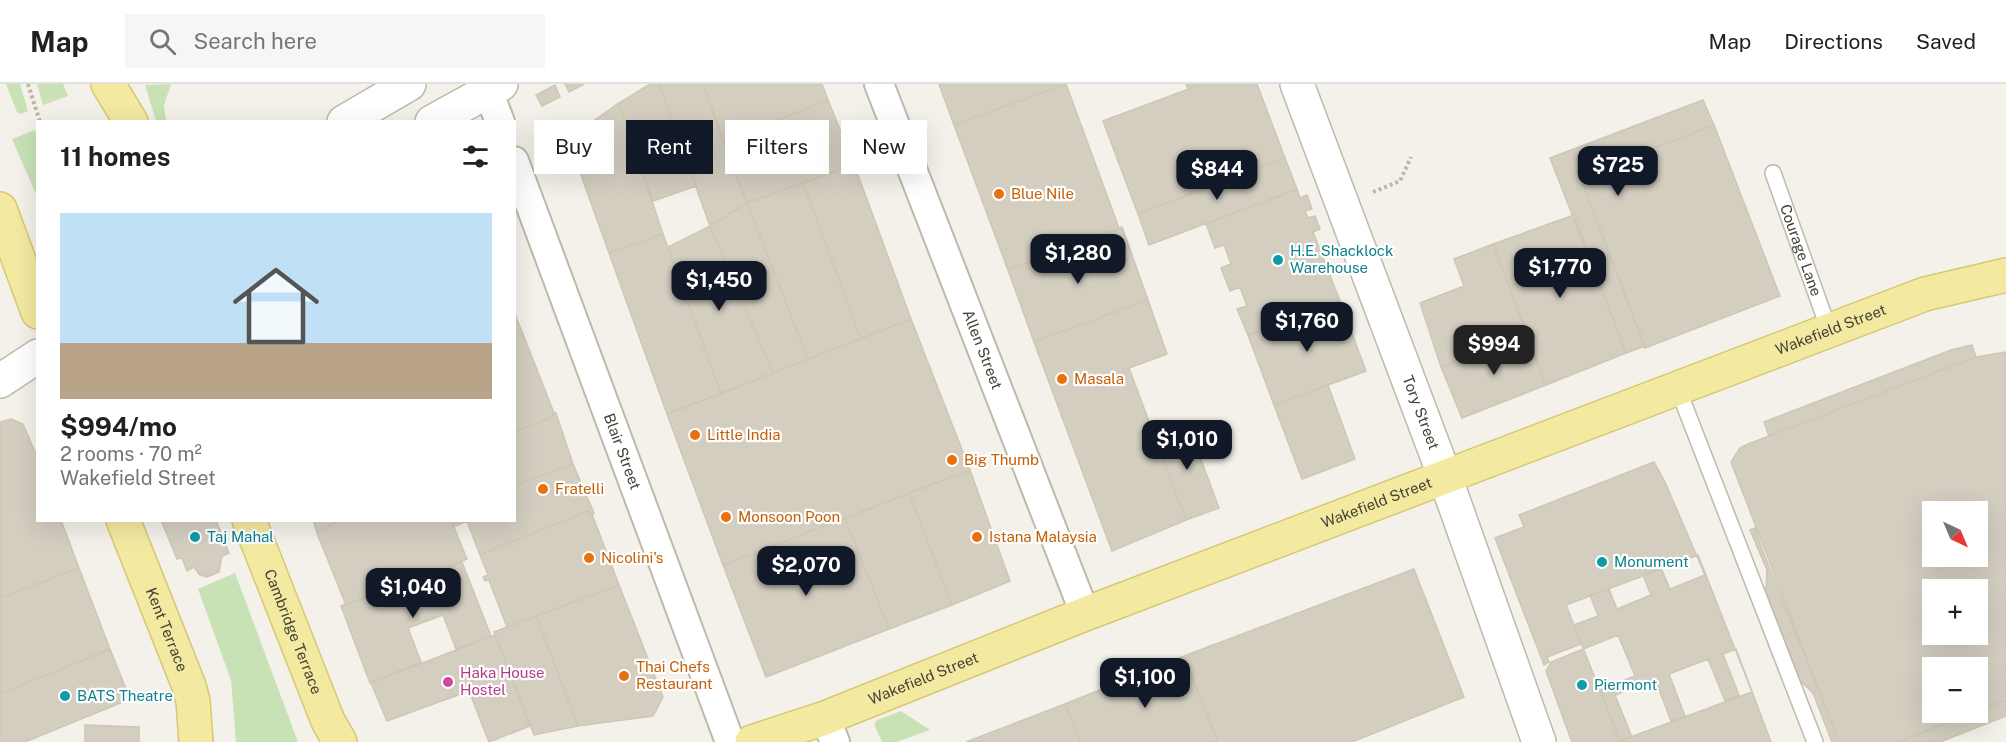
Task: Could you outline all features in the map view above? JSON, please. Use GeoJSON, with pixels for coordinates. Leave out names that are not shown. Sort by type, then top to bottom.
{"type":"FeatureCollection","features":[{"type":"Feature","properties":{"kind":"main road"},"geometry":{"type":"LineString","coordinates":[[93,84],[103,120]]}},
{"type":"Feature","properties":{"kind":"main road"},"geometry":{"type":"LineString","coordinates":[[108,84],[130,120]]}},
{"type":"Feature","properties":{"kind":"main road"},"geometry":{"type":"LineString","coordinates":[[0,209],[36,307]]}},
{"type":"Feature","properties":{"kind":"main road","name":"Wakefield Street"},"geometry":{"type":"LineString","coordinates":[[752,742],[830,730],[1085,614],[1925,294],[2006,275]]}},
{"type":"Feature","properties":{"kind":"main road","name":"Kent Terrace"},"geometry":{"type":"LineString","coordinates":[[124,522],[189,686],[193,701],[196,742]]}},
{"type":"Feature","properties":{"kind":"main road","name":"Cambridge Terrace"},"geometry":{"type":"LineString","coordinates":[[250,522],[328,721],[339,742]]}},
{"type":"Feature","properties":{"kind":"street"},"geometry":{"type":"LineString","coordinates":[[347,120],[409,84]]}},
{"type":"Feature","properties":{"kind":"street","name":"Allen Street"},"geometry":{"type":"LineString","coordinates":[[879,84],[1085,614]]}},
{"type":"Feature","properties":{"kind":"street","name":"Tory Street"},"geometry":{"type":"LineString","coordinates":[[1297,84],[1445,477],[1539,742]]}},
{"type":"Feature","properties":{"kind":"street"},"geometry":{"type":"LineString","coordinates":[[436,120],[495,87],[500,120]]}},
{"type":"Feature","properties":{"kind":"street","name":"Blair Street"},"geometry":{"type":"LineString","coordinates":[[516,166],[730,742]]}},
{"type":"Feature","properties":{"kind":"street"},"geometry":{"type":"LineString","coordinates":[[0,381],[36,357]]}},
{"type":"Feature","properties":{"kind":"lane","name":"Courage Lane"},"geometry":{"type":"LineString","coordinates":[[1773,173],[1829,330]]}},
{"type":"Feature","properties":{"kind":"lane"},"geometry":{"type":"LineString","coordinates":[[1678,389],[1815,742]]}},
{"type":"Feature","properties":{"kind":"path"},"geometry":{"type":"LineString","coordinates":[[28,84],[39,120]]}},
{"type":"Feature","properties":{"kind":"path"},"geometry":{"type":"LineString","coordinates":[[1381,189],[1400,181],[1411,158]]}},
{"type":"Feature","properties":{"kind":"green space"},"geometry":{"type":"Polygon","coordinates":[[[6,84],[20,84],[28,111],[21,114],[17,112],[6,84]]]}},
{"type":"Feature","properties":{"kind":"green space"},"geometry":{"type":"Polygon","coordinates":[[[37,84],[63,84],[68,96],[43,105],[37,84]]]}},
{"type":"Feature","properties":{"kind":"green space"},"geometry":{"type":"Polygon","coordinates":[[[171,84],[164,105],[166,120],[156,120],[145,85],[171,84]]]}},
{"type":"Feature","properties":{"kind":"green space"},"geometry":{"type":"Polygon","coordinates":[[[35,130],[36,194],[12,139],[35,130]]]}},
{"type":"Feature","properties":{"kind":"green space"},"geometry":{"type":"Polygon","coordinates":[[[235,573],[298,742],[236,742],[231,680],[198,589],[235,573]]]}},
{"type":"Feature","properties":{"kind":"green space"},"geometry":{"type":"Polygon","coordinates":[[[901,711],[930,730],[897,742],[882,742],[874,725],[877,720],[901,711]]]}},
{"type":"Feature","properties":{"kind":"building"},"geometry":{"type":"Polygon","coordinates":[[[565,84],[584,84],[569,92],[565,84]]]}},
{"type":"Feature","properties":{"kind":"building"},"geometry":{"type":"Polygon","coordinates":[[[650,84],[659,84],[672,120],[626,120],[626,123],[619,103],[650,84]]]}},
{"type":"Feature","properties":{"kind":"building"},"geometry":{"type":"Polygon","coordinates":[[[659,84],[703,84],[725,144],[725,174],[736,174],[747,203],[710,226],[691,174],[713,174],[713,120],[672,120],[659,84]]]}},
{"type":"Feature","properties":{"kind":"building"},"geometry":{"type":"Polygon","coordinates":[[[703,84],[822,84],[828,100],[778,120],[725,120],[725,141],[723,142],[703,84]]]}},
{"type":"Feature","properties":{"kind":"building"},"geometry":{"type":"Polygon","coordinates":[[[939,84],[1067,84],[954,125],[939,84]]]}},
{"type":"Feature","properties":{"kind":"building"},"geometry":{"type":"Polygon","coordinates":[[[1066,84],[1119,228],[1008,270],[954,125],[1066,84]]]}},
{"type":"Feature","properties":{"kind":"building"},"geometry":{"type":"Polygon","coordinates":[[[1186,84],[1202,84],[1188,89],[1186,84]]]}},
{"type":"Feature","properties":{"kind":"building"},"geometry":{"type":"Polygon","coordinates":[[[1202,84],[1257,84],[1285,158],[1138,214],[1103,121],[1202,84]]]}},
{"type":"Feature","properties":{"kind":"building"},"geometry":{"type":"Polygon","coordinates":[[[555,85],[560,97],[542,106],[536,95],[555,85]]]}},
{"type":"Feature","properties":{"kind":"building"},"geometry":{"type":"Polygon","coordinates":[[[828,100],[841,132],[841,169],[829,173],[829,120],[778,120],[828,100]]]}},
{"type":"Feature","properties":{"kind":"building"},"geometry":{"type":"Polygon","coordinates":[[[1703,100],[1714,125],[1580,177],[1645,346],[1626,353],[1550,158],[1703,100]]]}},
{"type":"Feature","properties":{"kind":"building"},"geometry":{"type":"Polygon","coordinates":[[[619,103],[626,124],[626,174],[643,174],[663,234],[609,253],[581,174],[614,174],[614,120],[595,120],[619,103]]]}},
{"type":"Feature","properties":{"kind":"building"},"geometry":{"type":"Polygon","coordinates":[[[1714,125],[1780,296],[1645,348],[1580,177],[1714,125]]]}},
{"type":"Feature","properties":{"kind":"building"},"geometry":{"type":"Polygon","coordinates":[[[1285,158],[1297,189],[1149,245],[1138,214],[1285,158]]]}},
{"type":"Feature","properties":{"kind":"building"},"geometry":{"type":"Polygon","coordinates":[[[841,169],[841,174],[858,174],[911,319],[861,339],[803,183],[841,169]]]}},
{"type":"Feature","properties":{"kind":"building"},"geometry":{"type":"Polygon","coordinates":[[[644,174],[692,174],[696,186],[653,201],[644,174]]]}},
{"type":"Feature","properties":{"kind":"building"},"geometry":{"type":"Polygon","coordinates":[[[736,174],[827,174],[747,203],[736,174]]]}},
{"type":"Feature","properties":{"kind":"building"},"geometry":{"type":"Polygon","coordinates":[[[803,183],[861,339],[808,359],[747,203],[803,183]]]}},
{"type":"Feature","properties":{"kind":"building","name":"H.E. Shacklock Warehouse"},"geometry":{"type":"Polygon","coordinates":[[[1297,189],[1300,198],[1307,195],[1312,209],[1305,211],[1308,218],[1315,216],[1320,229],[1313,232],[1340,301],[1248,335],[1237,309],[1247,306],[1240,287],[1230,291],[1221,268],[1231,264],[1224,245],[1215,248],[1206,224],[1297,189]]]}},
{"type":"Feature","properties":{"kind":"building"},"geometry":{"type":"Polygon","coordinates":[[[747,203],[808,359],[773,373],[710,226],[747,203]]]}},
{"type":"Feature","properties":{"kind":"building"},"geometry":{"type":"Polygon","coordinates":[[[1574,215],[1626,353],[1546,385],[1493,244],[1574,215]]]}},
{"type":"Feature","properties":{"kind":"building"},"geometry":{"type":"Polygon","coordinates":[[[710,226],[773,373],[721,394],[668,247],[710,226]]]}},
{"type":"Feature","properties":{"kind":"building"},"geometry":{"type":"Polygon","coordinates":[[[1122,227],[1148,300],[1034,342],[1008,270],[1122,227]]]}},
{"type":"Feature","properties":{"kind":"building"},"geometry":{"type":"Polygon","coordinates":[[[663,234],[721,394],[667,414],[609,253],[663,234]]]}},
{"type":"Feature","properties":{"kind":"building"},"geometry":{"type":"Polygon","coordinates":[[[1493,244],[1527,334],[1441,367],[1420,303],[1464,286],[1454,259],[1493,244]]]}},
{"type":"Feature","properties":{"kind":"building"},"geometry":{"type":"Polygon","coordinates":[[[1148,300],[1167,354],[1129,368],[1186,520],[1112,551],[1034,342],[1148,300]]]}},
{"type":"Feature","properties":{"kind":"building"},"geometry":{"type":"Polygon","coordinates":[[[1340,301],[1366,371],[1274,405],[1248,335],[1340,301]]]}},
{"type":"Feature","properties":{"kind":"building"},"geometry":{"type":"Polygon","coordinates":[[[516,317],[523,334],[516,336],[516,317]]]}},
{"type":"Feature","properties":{"kind":"building"},"geometry":{"type":"Polygon","coordinates":[[[911,319],[970,470],[723,565],[667,414],[911,319]]]}},
{"type":"Feature","properties":{"kind":"building"},"geometry":{"type":"Polygon","coordinates":[[[523,334],[554,413],[553,417],[516,431],[516,336],[523,334]]]}},
{"type":"Feature","properties":{"kind":"building"},"geometry":{"type":"Polygon","coordinates":[[[1527,334],[1546,385],[1462,418],[1441,367],[1527,334]]]}},
{"type":"Feature","properties":{"kind":"building"},"geometry":{"type":"Polygon","coordinates":[[[1972,345],[1976,357],[1769,436],[1764,422],[1951,350],[1972,345]]]}},
{"type":"Feature","properties":{"kind":"building"},"geometry":{"type":"Polygon","coordinates":[[[2006,352],[2006,700],[1988,707],[1988,657],[1922,657],[1922,723],[1946,723],[1898,742],[1839,742],[1731,462],[1740,448],[1976,357],[2006,352]]]}},
{"type":"Feature","properties":{"kind":"building"},"geometry":{"type":"Polygon","coordinates":[[[1328,385],[1355,459],[1302,479],[1274,405],[1328,385]]]}},
{"type":"Feature","properties":{"kind":"building"},"geometry":{"type":"Polygon","coordinates":[[[556,413],[573,464],[516,485],[516,431],[553,417],[552,414],[556,413]]]}},
{"type":"Feature","properties":{"kind":"building"},"geometry":{"type":"Polygon","coordinates":[[[11,419],[23,424],[36,454],[36,522],[62,522],[79,568],[0,598],[0,422],[11,419]]]}},
{"type":"Feature","properties":{"kind":"building"},"geometry":{"type":"Polygon","coordinates":[[[1187,422],[1219,508],[1186,520],[1154,435],[1187,422]]]}},
{"type":"Feature","properties":{"kind":"building","name":"Monument"},"geometry":{"type":"Polygon","coordinates":[[[1654,462],[1705,575],[1670,589],[1661,568],[1643,575],[1651,595],[1617,609],[1609,589],[1590,595],[1598,616],[1574,625],[1581,644],[1547,657],[1549,662],[1544,665],[1495,538],[1524,527],[1519,515],[1654,462]]]}},
{"type":"Feature","properties":{"kind":"building"},"geometry":{"type":"Polygon","coordinates":[[[573,464],[594,513],[590,515],[588,511],[480,555],[467,522],[516,522],[516,485],[573,464]]]}},
{"type":"Feature","properties":{"kind":"building"},"geometry":{"type":"Polygon","coordinates":[[[970,470],[1010,581],[952,605],[909,493],[970,470]]]}},
{"type":"Feature","properties":{"kind":"building"},"geometry":{"type":"Polygon","coordinates":[[[909,493],[952,605],[889,629],[845,518],[909,493]]]}},
{"type":"Feature","properties":{"kind":"building"},"geometry":{"type":"Polygon","coordinates":[[[588,511],[592,514],[619,585],[507,627],[489,580],[485,581],[483,577],[488,575],[480,555],[588,511]]]}},
{"type":"Feature","properties":{"kind":"building"},"geometry":{"type":"Polygon","coordinates":[[[845,518],[889,629],[766,677],[723,565],[845,518]]]}},
{"type":"Feature","properties":{"kind":"building","name":"Taj Mahal"},"geometry":{"type":"Polygon","coordinates":[[[162,522],[217,522],[229,553],[222,556],[219,572],[207,577],[200,575],[194,567],[187,571],[182,558],[177,559],[162,522]]]}},
{"type":"Feature","properties":{"kind":"building"},"geometry":{"type":"Polygon","coordinates":[[[314,522],[336,522],[317,533],[314,522]]]}},
{"type":"Feature","properties":{"kind":"building"},"geometry":{"type":"Polygon","coordinates":[[[336,522],[452,522],[467,559],[346,605],[317,533],[336,522]]]}},
{"type":"Feature","properties":{"kind":"building"},"geometry":{"type":"Polygon","coordinates":[[[1755,528],[1839,742],[1832,742],[1813,693],[1793,674],[1765,609],[1767,570],[1750,530],[1755,528]]]}},
{"type":"Feature","properties":{"kind":"building"},"geometry":{"type":"Polygon","coordinates":[[[1698,555],[1752,692],[1620,741],[1566,605],[1698,555]]]}},
{"type":"Feature","properties":{"kind":"building"},"geometry":{"type":"Polygon","coordinates":[[[462,562],[491,636],[456,649],[443,615],[408,628],[421,662],[370,683],[341,606],[462,562]]]}},
{"type":"Feature","properties":{"kind":"building"},"geometry":{"type":"Polygon","coordinates":[[[79,568],[110,649],[0,694],[0,598],[79,568]]]}},
{"type":"Feature","properties":{"kind":"building"},"geometry":{"type":"Polygon","coordinates":[[[1414,569],[1464,697],[1352,742],[1218,742],[1184,656],[1414,569]]]}},
{"type":"Feature","properties":{"kind":"building"},"geometry":{"type":"Polygon","coordinates":[[[619,585],[663,697],[653,716],[578,726],[536,616],[619,585]]]}},
{"type":"Feature","properties":{"kind":"building"},"geometry":{"type":"Polygon","coordinates":[[[536,616],[578,726],[534,735],[494,632],[536,616]]]}},
{"type":"Feature","properties":{"kind":"building"},"geometry":{"type":"Polygon","coordinates":[[[495,635],[530,726],[489,742],[469,691],[387,721],[371,683],[495,635]]]}},
{"type":"Feature","properties":{"kind":"building","name":"Piermont"},"geometry":{"type":"Polygon","coordinates":[[[1618,635],[1635,676],[1600,690],[1620,741],[1632,737],[1615,695],[1655,679],[1671,721],[1685,716],[1669,674],[1708,659],[1725,701],[1739,695],[1723,654],[1736,649],[1771,742],[1572,742],[1546,671],[1551,662],[1618,635]]]}},
{"type":"Feature","properties":{"kind":"building","name":"BATS Theatre"},"geometry":{"type":"Polygon","coordinates":[[[110,649],[130,699],[25,742],[0,742],[0,694],[110,649]]]}},
{"type":"Feature","properties":{"kind":"building"},"geometry":{"type":"Polygon","coordinates":[[[1184,656],[1218,742],[1081,742],[1065,704],[1184,656]]]}},
{"type":"Feature","properties":{"kind":"building"},"geometry":{"type":"Polygon","coordinates":[[[2006,700],[2006,716],[1940,742],[1898,742],[1947,723],[1988,723],[1988,707],[2006,700]]]}},
{"type":"Feature","properties":{"kind":"building"},"geometry":{"type":"Polygon","coordinates":[[[1065,704],[1081,742],[966,742],[1065,704]]]}},
{"type":"Feature","properties":{"kind":"building"},"geometry":{"type":"Polygon","coordinates":[[[85,725],[139,727],[139,742],[85,742],[85,725]]]}},
{"type":"Feature","properties":{"kind":"place","name":"Blue Nile"},"geometry":{"type":"Point","coordinates":[999,194]}},
{"type":"Feature","properties":{"kind":"place","name":"H.E. Shacklock Warehouse"},"geometry":{"type":"Point","coordinates":[1278,260]}},
{"type":"Feature","properties":{"kind":"place","name":"Masala"},"geometry":{"type":"Point","coordinates":[1062,379]}},
{"type":"Feature","properties":{"kind":"place","name":"Little India"},"geometry":{"type":"Point","coordinates":[695,435]}},
{"type":"Feature","properties":{"kind":"place","name":"Big Thumb"},"geometry":{"type":"Point","coordinates":[952,460]}},
{"type":"Feature","properties":{"kind":"place","name":"Fratelli"},"geometry":{"type":"Point","coordinates":[543,489]}},
{"type":"Feature","properties":{"kind":"place","name":"Monsoon Poon"},"geometry":{"type":"Point","coordinates":[726,517]}},
{"type":"Feature","properties":{"kind":"place","name":"Taj Mahal"},"geometry":{"type":"Point","coordinates":[195,537]}},
{"type":"Feature","properties":{"kind":"place","name":"Istana Malaysia"},"geometry":{"type":"Point","coordinates":[977,537]}},
{"type":"Feature","properties":{"kind":"place","name":"Nicolini's"},"geometry":{"type":"Point","coordinates":[589,558]}},
{"type":"Feature","properties":{"kind":"place","name":"Monument"},"geometry":{"type":"Point","coordinates":[1602,562]}},
{"type":"Feature","properties":{"kind":"place","name":"Thai Chefs Restaurant"},"geometry":{"type":"Point","coordinates":[624,676]}},
{"type":"Feature","properties":{"kind":"place","name":"Haka House Hostel"},"geometry":{"type":"Point","coordinates":[448,682]}},
{"type":"Feature","properties":{"kind":"place","name":"Piermont"},"geometry":{"type":"Point","coordinates":[1582,685]}},
{"type":"Feature","properties":{"kind":"place","name":"BATS Theatre"},"geometry":{"type":"Point","coordinates":[65,696]}}]}
